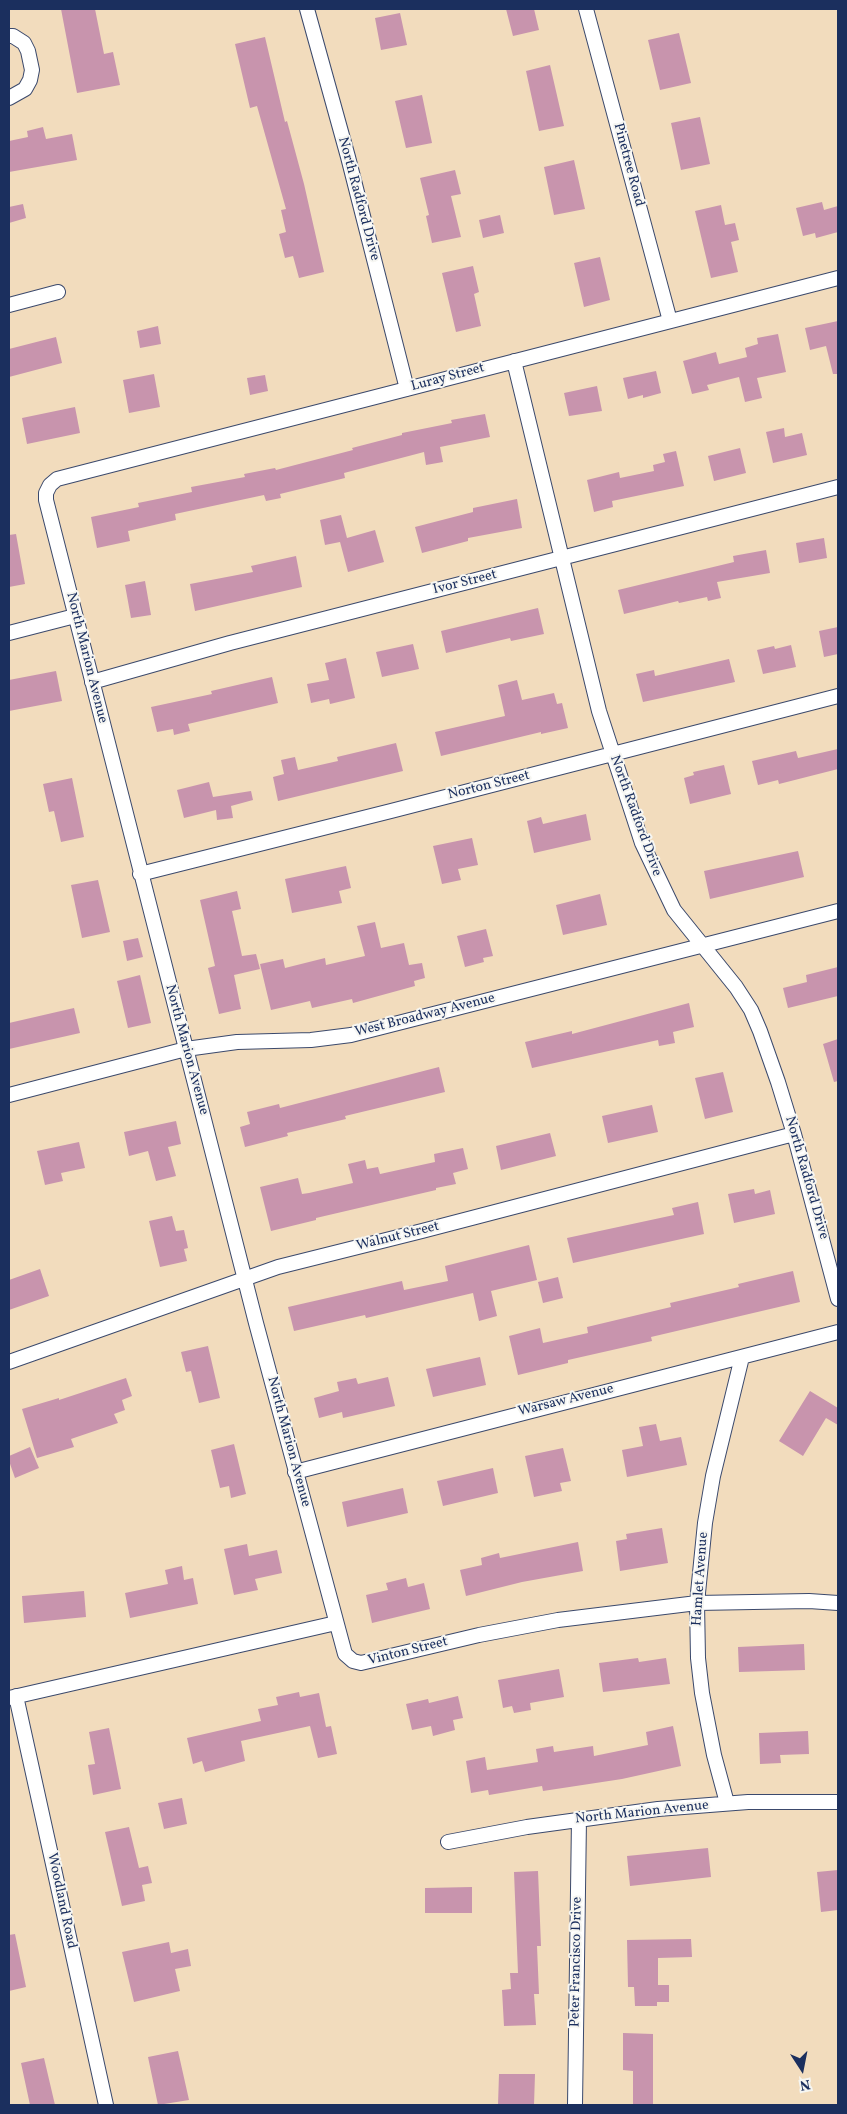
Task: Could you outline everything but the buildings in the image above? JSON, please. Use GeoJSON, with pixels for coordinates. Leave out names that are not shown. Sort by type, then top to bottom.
{"type":"FeatureCollection","features":[{"type":"Feature","properties":{"kind":"street","name":"North Radford Drive"},"geometry":{"type":"LineString","coordinates":[[307,9],[348,157],[407,389]]}},
{"type":"Feature","properties":{"kind":"street","name":"Pinetree Road"},"geometry":{"type":"LineString","coordinates":[[586,9],[670,321]]}},
{"type":"Feature","properties":{"kind":"street"},"geometry":{"type":"LineString","coordinates":[[9,36],[13,36],[24,43],[28,51],[32,70],[30,80],[25,88],[9,98]]}},
{"type":"Feature","properties":{"kind":"street","name":"Luray Street"},"geometry":{"type":"LineString","coordinates":[[57,480],[838,278]]}},
{"type":"Feature","properties":{"kind":"street"},"geometry":{"type":"LineString","coordinates":[[9,305],[58,292]]}},
{"type":"Feature","properties":{"kind":"street","name":"North Radford Drive"},"geometry":{"type":"LineString","coordinates":[[514,361],[599,711],[642,843],[674,910],[736,986],[751,1010],[778,1082],[794,1134],[838,1299]]}},
{"type":"Feature","properties":{"kind":"street","name":"North Marion Avenue"},"geometry":{"type":"LineString","coordinates":[[57,480],[50,485],[46,493],[46,500],[244,1277],[336,1623]]}},
{"type":"Feature","properties":{"kind":"street","name":"Ivor Street"},"geometry":{"type":"LineString","coordinates":[[92,682],[230,643],[838,487]]}},
{"type":"Feature","properties":{"kind":"street"},"geometry":{"type":"LineString","coordinates":[[9,633],[75,616]]}},
{"type":"Feature","properties":{"kind":"street","name":"Norton Street"},"geometry":{"type":"LineString","coordinates":[[140,874],[838,696]]}},
{"type":"Feature","properties":{"kind":"street","name":"West Broadway Avenue"},"geometry":{"type":"LineString","coordinates":[[9,1095],[186,1049],[238,1042],[311,1040],[351,1035],[838,911]]}},
{"type":"Feature","properties":{"kind":"street","name":"Walnut Street"},"geometry":{"type":"LineString","coordinates":[[9,1362],[244,1277],[278,1267],[794,1134]]}},
{"type":"Feature","properties":{"kind":"street","name":"Warsaw Avenue"},"geometry":{"type":"LineString","coordinates":[[295,1472],[838,1332]]}},
{"type":"Feature","properties":{"kind":"street","name":"Hamlet Avenue"},"geometry":{"type":"LineString","coordinates":[[727,1803],[714,1755],[702,1693],[698,1658],[697,1603],[704,1524],[711,1485],[742,1357]]}},
{"type":"Feature","properties":{"kind":"street","name":"Vinton Street"},"geometry":{"type":"LineString","coordinates":[[336,1623],[345,1654],[352,1661],[361,1663],[479,1635],[558,1620],[697,1603],[808,1601],[838,1603]]}},
{"type":"Feature","properties":{"kind":"street"},"geometry":{"type":"LineString","coordinates":[[12,1697],[336,1623]]}},
{"type":"Feature","properties":{"kind":"street","name":"Woodland Road"},"geometry":{"type":"LineString","coordinates":[[12,1697],[106,2105]]}},
{"type":"Feature","properties":{"kind":"street","name":"North Marion Avenue"},"geometry":{"type":"LineString","coordinates":[[448,1842],[579,1819],[658,1809],[727,1803],[838,1802]]}},
{"type":"Feature","properties":{"kind":"street","name":"Peter Francisco Drive"},"geometry":{"type":"LineString","coordinates":[[575,2105],[579,1819]]}}]}
